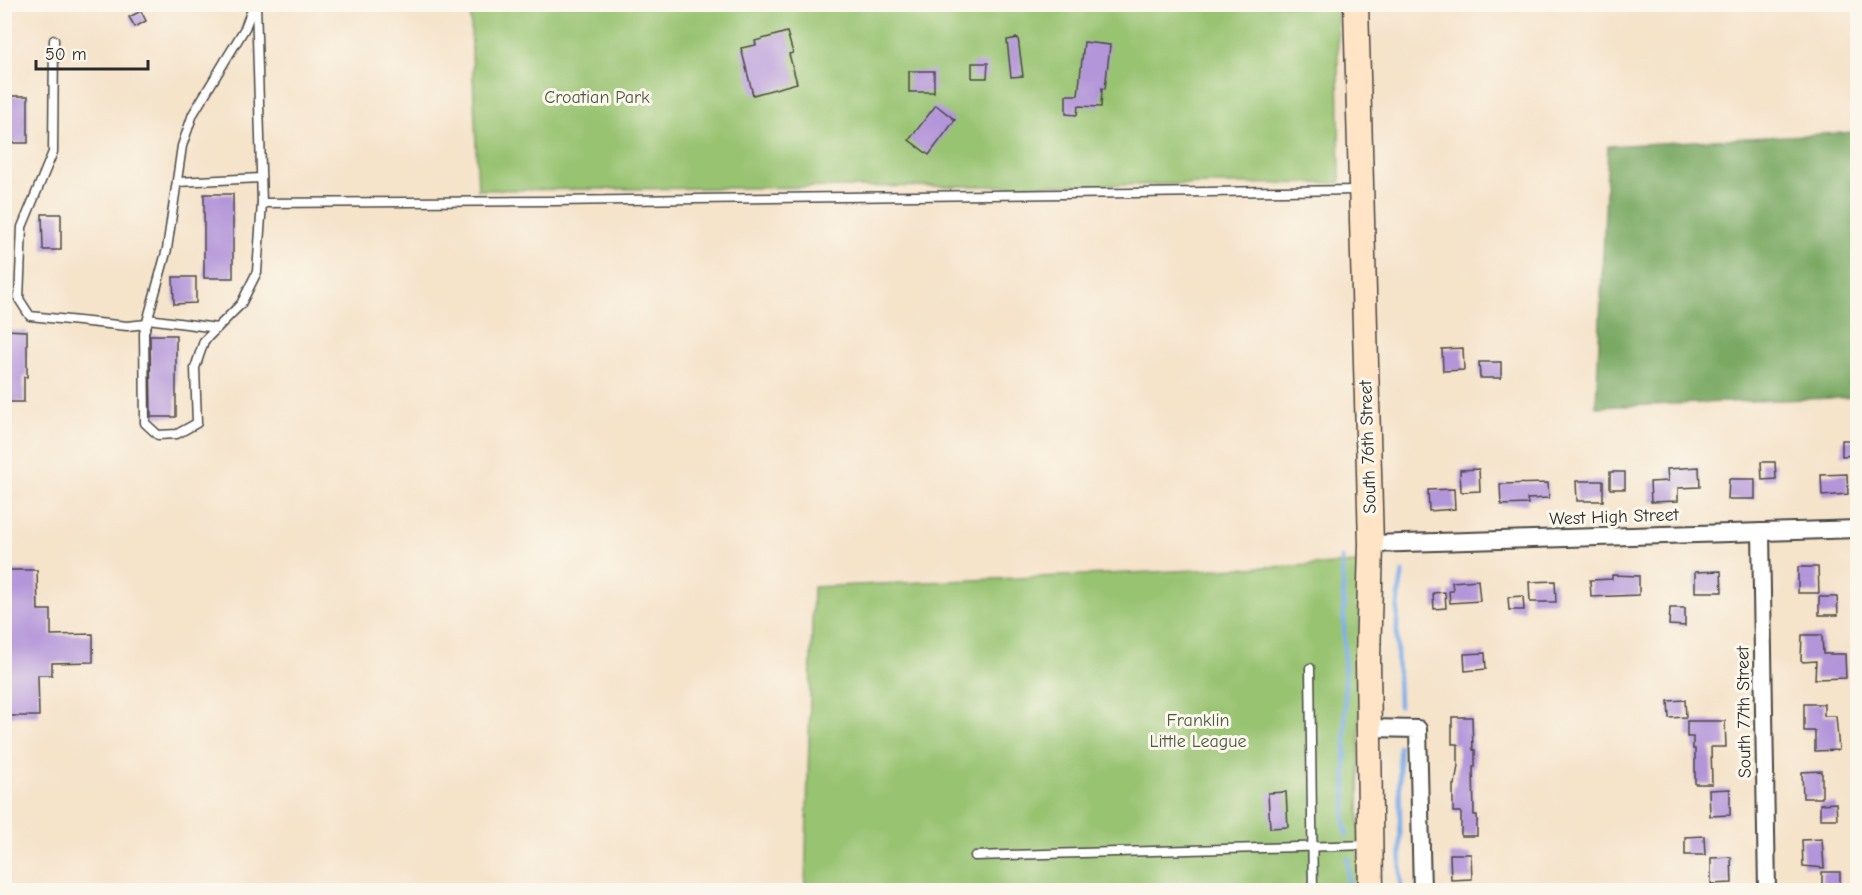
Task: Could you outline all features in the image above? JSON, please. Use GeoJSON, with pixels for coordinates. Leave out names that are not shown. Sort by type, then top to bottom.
{"type":"FeatureCollection","features":[{"type":"Feature","properties":{"kind":"main road","name":"South 76th Street"},"geometry":{"type":"LineString","coordinates":[[1356,4],[1371,543],[1368,660],[1371,891]]}},
{"type":"Feature","properties":{"kind":"street","name":"West High Street"},"geometry":{"type":"LineString","coordinates":[[1371,543],[1857,529]]}},
{"type":"Feature","properties":{"kind":"street","name":"South 77th Street"},"geometry":{"type":"LineString","coordinates":[[1761,532],[1767,891]]}},
{"type":"Feature","properties":{"kind":"street"},"geometry":{"type":"LineString","coordinates":[[1369,728],[1418,729],[1422,891]]}},
{"type":"Feature","properties":{"kind":"lane"},"geometry":{"type":"LineString","coordinates":[[255,4],[262,203],[257,272],[241,304],[204,341],[195,368],[197,423],[177,434],[158,435],[145,423],[144,333],[167,249],[182,146],[192,114],[245,28],[255,4]]}},
{"type":"Feature","properties":{"kind":"lane"},"geometry":{"type":"LineString","coordinates":[[54,40],[53,152],[22,227],[19,299],[30,316],[127,326],[148,322],[217,328]]}},
{"type":"Feature","properties":{"kind":"lane"},"geometry":{"type":"LineString","coordinates":[[177,182],[261,178]]}},
{"type":"Feature","properties":{"kind":"lane"},"geometry":{"type":"LineString","coordinates":[[262,203],[1361,190]]}},
{"type":"Feature","properties":{"kind":"lane"},"geometry":{"type":"LineString","coordinates":[[1310,669],[1313,891]]}},
{"type":"Feature","properties":{"kind":"lane"},"geometry":{"type":"LineString","coordinates":[[975,856],[1370,845]]}},
{"type":"Feature","properties":{"kind":"green space","name":"Croatian Park"},"geometry":{"type":"Polygon","coordinates":[[[470,5],[1337,5],[1340,183],[478,190],[470,5]]]}},
{"type":"Feature","properties":{"kind":"green space"},"geometry":{"type":"Polygon","coordinates":[[[1857,132],[1857,397],[1596,407],[1608,146],[1857,132]]]}},
{"type":"Feature","properties":{"kind":"green space","name":"Franklin Little League"},"geometry":{"type":"Polygon","coordinates":[[[1360,563],[1359,890],[805,890],[813,587],[1360,563]]]}},
{"type":"Feature","properties":{"kind":"building"},"geometry":{"type":"Polygon","coordinates":[[[141,11],[146,21],[135,27],[129,17],[141,11]]]}},
{"type":"Feature","properties":{"kind":"building"},"geometry":{"type":"Polygon","coordinates":[[[787,32],[793,53],[789,54],[797,83],[753,95],[741,48],[756,45],[755,41],[787,32]]]}},
{"type":"Feature","properties":{"kind":"building"},"geometry":{"type":"Polygon","coordinates":[[[1018,38],[1023,76],[1011,77],[1007,40],[1018,38]]]}},
{"type":"Feature","properties":{"kind":"building"},"geometry":{"type":"Polygon","coordinates":[[[1084,42],[1110,45],[1101,107],[1078,106],[1077,115],[1066,114],[1066,95],[1078,95],[1084,42]]]}},
{"type":"Feature","properties":{"kind":"building"},"geometry":{"type":"Polygon","coordinates":[[[972,63],[988,63],[987,78],[972,78],[972,63]]]}},
{"type":"Feature","properties":{"kind":"building"},"geometry":{"type":"Polygon","coordinates":[[[909,71],[934,71],[934,92],[909,92],[909,71]]]}},
{"type":"Feature","properties":{"kind":"building"},"geometry":{"type":"Polygon","coordinates":[[[4,96],[28,96],[28,143],[4,143],[4,96]]]}},
{"type":"Feature","properties":{"kind":"building"},"geometry":{"type":"Polygon","coordinates":[[[936,105],[955,120],[929,155],[909,140],[936,105]]]}},
{"type":"Feature","properties":{"kind":"building"},"geometry":{"type":"Polygon","coordinates":[[[204,194],[233,194],[233,278],[204,278],[204,194]]]}},
{"type":"Feature","properties":{"kind":"building"},"geometry":{"type":"Polygon","coordinates":[[[42,214],[61,214],[61,250],[43,250],[42,214]]]}},
{"type":"Feature","properties":{"kind":"building"},"geometry":{"type":"Polygon","coordinates":[[[173,277],[196,277],[196,303],[174,304],[173,277]]]}},
{"type":"Feature","properties":{"kind":"building"},"geometry":{"type":"Polygon","coordinates":[[[4,330],[27,331],[27,377],[24,377],[24,402],[4,402],[4,330]]]}},
{"type":"Feature","properties":{"kind":"building"},"geometry":{"type":"Polygon","coordinates":[[[150,335],[176,335],[176,417],[151,417],[150,335]]]}},
{"type":"Feature","properties":{"kind":"building"},"geometry":{"type":"Polygon","coordinates":[[[1463,348],[1464,370],[1443,371],[1442,349],[1463,348]]]}},
{"type":"Feature","properties":{"kind":"building"},"geometry":{"type":"Polygon","coordinates":[[[1479,362],[1501,362],[1501,378],[1480,378],[1479,362]]]}},
{"type":"Feature","properties":{"kind":"building"},"geometry":{"type":"Polygon","coordinates":[[[1842,440],[1857,440],[1857,455],[1842,456],[1842,440]]]}},
{"type":"Feature","properties":{"kind":"building"},"geometry":{"type":"Polygon","coordinates":[[[1761,462],[1775,462],[1776,479],[1762,480],[1761,462]]]}},
{"type":"Feature","properties":{"kind":"building"},"geometry":{"type":"Polygon","coordinates":[[[1699,467],[1700,487],[1678,488],[1678,501],[1651,502],[1650,482],[1668,481],[1667,469],[1699,467]]]}},
{"type":"Feature","properties":{"kind":"building"},"geometry":{"type":"Polygon","coordinates":[[[1479,469],[1480,491],[1461,492],[1460,470],[1479,469]]]}},
{"type":"Feature","properties":{"kind":"building"},"geometry":{"type":"Polygon","coordinates":[[[1610,472],[1625,472],[1625,489],[1610,489],[1610,472]]]}},
{"type":"Feature","properties":{"kind":"building"},"geometry":{"type":"Polygon","coordinates":[[[1847,474],[1848,494],[1822,496],[1821,475],[1847,474]]]}},
{"type":"Feature","properties":{"kind":"building"},"geometry":{"type":"Polygon","coordinates":[[[1729,479],[1755,479],[1755,499],[1728,499],[1729,479]]]}},
{"type":"Feature","properties":{"kind":"building"},"geometry":{"type":"Polygon","coordinates":[[[1576,481],[1603,481],[1603,501],[1577,501],[1576,481]]]}},
{"type":"Feature","properties":{"kind":"building"},"geometry":{"type":"Polygon","coordinates":[[[1548,483],[1549,498],[1527,499],[1528,504],[1501,505],[1500,484],[1548,483]]]}},
{"type":"Feature","properties":{"kind":"building"},"geometry":{"type":"Polygon","coordinates":[[[1454,489],[1455,509],[1429,511],[1428,490],[1454,489]]]}},
{"type":"Feature","properties":{"kind":"building"},"geometry":{"type":"Polygon","coordinates":[[[1798,567],[1818,567],[1819,593],[1798,593],[1798,567]]]}},
{"type":"Feature","properties":{"kind":"building"},"geometry":{"type":"Polygon","coordinates":[[[4,570],[37,570],[38,610],[51,610],[51,635],[93,634],[93,662],[52,663],[52,675],[38,675],[39,716],[4,716],[4,570]]]}},
{"type":"Feature","properties":{"kind":"building"},"geometry":{"type":"Polygon","coordinates":[[[1721,571],[1722,592],[1695,592],[1695,572],[1721,571]]]}},
{"type":"Feature","properties":{"kind":"building"},"geometry":{"type":"Polygon","coordinates":[[[1612,575],[1639,576],[1639,595],[1591,597],[1590,580],[1612,579],[1612,575]]]}},
{"type":"Feature","properties":{"kind":"building"},"geometry":{"type":"Polygon","coordinates":[[[1478,580],[1480,601],[1450,603],[1449,591],[1453,591],[1452,582],[1478,580]]]}},
{"type":"Feature","properties":{"kind":"building"},"geometry":{"type":"Polygon","coordinates":[[[1555,581],[1556,602],[1530,602],[1529,582],[1555,581]]]}},
{"type":"Feature","properties":{"kind":"building"},"geometry":{"type":"Polygon","coordinates":[[[1445,592],[1446,608],[1434,609],[1433,593],[1445,592]]]}},
{"type":"Feature","properties":{"kind":"building"},"geometry":{"type":"Polygon","coordinates":[[[1523,596],[1524,610],[1509,610],[1508,597],[1523,596]]]}},
{"type":"Feature","properties":{"kind":"building"},"geometry":{"type":"Polygon","coordinates":[[[1819,597],[1837,597],[1838,615],[1819,615],[1819,597]]]}},
{"type":"Feature","properties":{"kind":"building"},"geometry":{"type":"Polygon","coordinates":[[[1670,608],[1685,608],[1685,626],[1669,625],[1670,608]]]}},
{"type":"Feature","properties":{"kind":"building"},"geometry":{"type":"Polygon","coordinates":[[[1802,635],[1822,635],[1823,654],[1845,654],[1846,678],[1815,679],[1816,661],[1803,662],[1801,660],[1802,635]]]}},
{"type":"Feature","properties":{"kind":"building"},"geometry":{"type":"Polygon","coordinates":[[[1485,653],[1486,669],[1465,671],[1464,654],[1485,653]]]}},
{"type":"Feature","properties":{"kind":"building"},"geometry":{"type":"Polygon","coordinates":[[[1685,700],[1686,717],[1669,718],[1668,701],[1685,700]]]}},
{"type":"Feature","properties":{"kind":"building"},"geometry":{"type":"Polygon","coordinates":[[[1804,704],[1824,704],[1824,716],[1836,716],[1839,750],[1815,751],[1815,731],[1804,731],[1804,704]]]}},
{"type":"Feature","properties":{"kind":"building"},"geometry":{"type":"Polygon","coordinates":[[[1452,717],[1472,717],[1473,750],[1475,750],[1474,815],[1477,815],[1477,836],[1461,836],[1461,812],[1453,812],[1453,785],[1455,785],[1458,765],[1458,744],[1452,744],[1452,717]]]}},
{"type":"Feature","properties":{"kind":"building"},"geometry":{"type":"Polygon","coordinates":[[[1687,721],[1725,721],[1726,747],[1711,747],[1712,784],[1695,784],[1695,749],[1693,749],[1693,737],[1687,737],[1687,721]]]}},
{"type":"Feature","properties":{"kind":"building"},"geometry":{"type":"Polygon","coordinates":[[[1822,771],[1822,798],[1803,798],[1802,772],[1822,771]]]}},
{"type":"Feature","properties":{"kind":"building"},"geometry":{"type":"Polygon","coordinates":[[[1730,789],[1730,815],[1710,816],[1709,790],[1730,789]]]}},
{"type":"Feature","properties":{"kind":"building"},"geometry":{"type":"Polygon","coordinates":[[[1286,792],[1288,827],[1270,828],[1268,793],[1286,792]]]}},
{"type":"Feature","properties":{"kind":"building"},"geometry":{"type":"Polygon","coordinates":[[[1836,803],[1837,819],[1820,819],[1820,804],[1836,803]]]}},
{"type":"Feature","properties":{"kind":"building"},"geometry":{"type":"Polygon","coordinates":[[[1704,836],[1705,855],[1685,855],[1685,837],[1704,836]]]}},
{"type":"Feature","properties":{"kind":"building"},"geometry":{"type":"Polygon","coordinates":[[[1822,839],[1824,868],[1803,866],[1802,840],[1822,839]]]}},
{"type":"Feature","properties":{"kind":"building"},"geometry":{"type":"Polygon","coordinates":[[[1450,854],[1471,854],[1472,879],[1451,880],[1450,854]]]}},
{"type":"Feature","properties":{"kind":"building"},"geometry":{"type":"Polygon","coordinates":[[[1731,857],[1732,883],[1711,884],[1711,858],[1731,857]]]}},
{"type":"Feature","properties":{"kind":"building"},"geometry":{"type":"Polygon","coordinates":[[[1822,872],[1840,872],[1840,888],[1822,888],[1822,872]]]}},
{"type":"Feature","properties":{"kind":"waterway"},"geometry":{"type":"LineString","coordinates":[[1342,558],[1346,801],[1344,819],[1347,835]]}},
{"type":"Feature","properties":{"kind":"waterway"},"geometry":{"type":"LineString","coordinates":[[1399,706],[1397,621],[1403,572]]}},
{"type":"Feature","properties":{"kind":"waterway"},"geometry":{"type":"LineString","coordinates":[[1399,746],[1401,890]]}},
{"type":"Feature","properties":{"kind":"waterway"},"geometry":{"type":"LineString","coordinates":[[1348,858],[1348,890]]}}]}
